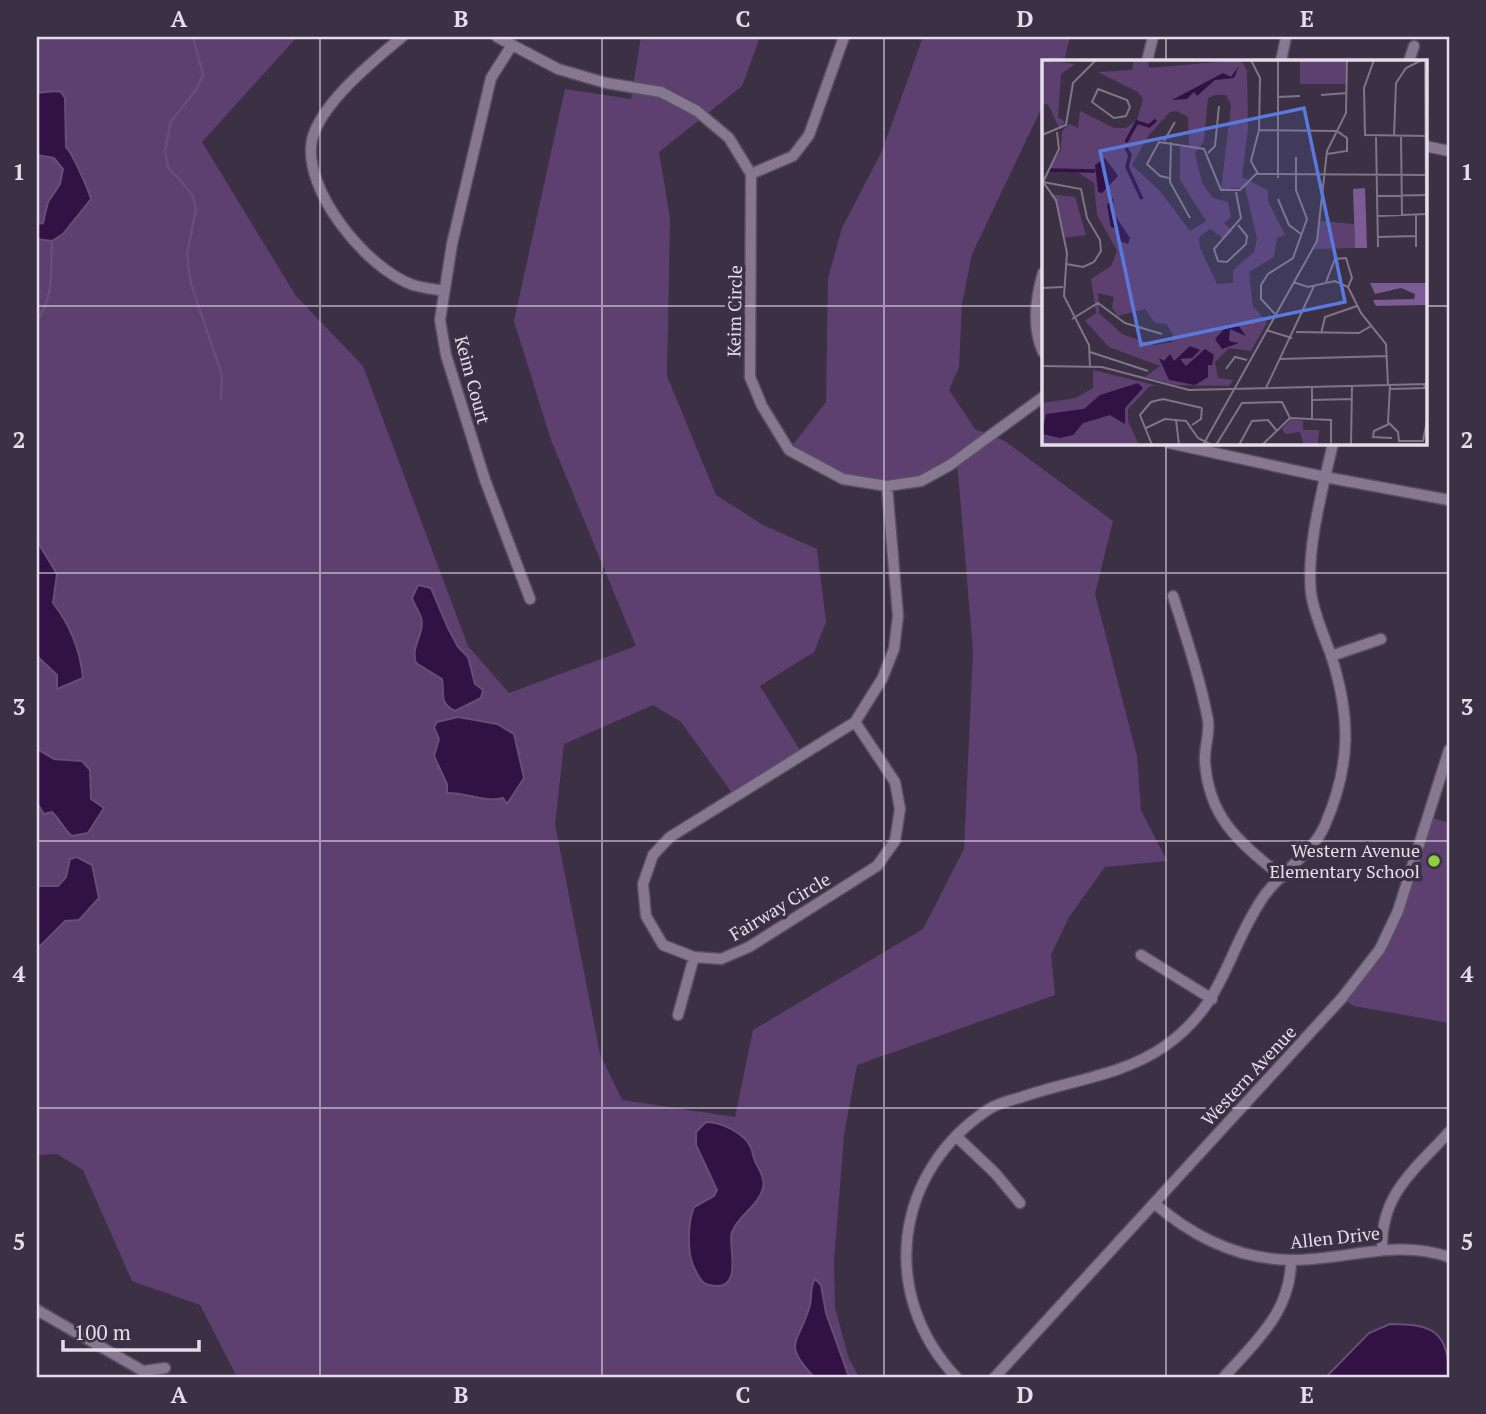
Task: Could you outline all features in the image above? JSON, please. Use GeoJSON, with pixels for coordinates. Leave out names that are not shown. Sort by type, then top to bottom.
{"type":"FeatureCollection","features":[{"type":"Feature","properties":{"kind":"street"},"geometry":{"type":"LineString","coordinates":[[402,37],[374,60],[324,113],[312,139],[311,164],[316,185],[352,238],[382,267],[412,285],[444,291]]}},
{"type":"Feature","properties":{"kind":"street"},"geometry":{"type":"LineString","coordinates":[[497,37],[558,69],[606,82],[661,92],[696,111],[729,138],[751,174],[793,156],[808,135],[844,37]]}},
{"type":"Feature","properties":{"kind":"street"},"geometry":{"type":"LineString","coordinates":[[1147,60],[1153,37]]}},
{"type":"Feature","properties":{"kind":"street"},"geometry":{"type":"LineString","coordinates":[[1281,60],[1286,37]]}},
{"type":"Feature","properties":{"kind":"street","name":"Keim Court"},"geometry":{"type":"LineString","coordinates":[[512,45],[491,78],[452,244],[440,320],[446,355],[485,480],[530,599]]}},
{"type":"Feature","properties":{"kind":"street"},"geometry":{"type":"LineString","coordinates":[[1409,60],[1414,47]]}},
{"type":"Feature","properties":{"kind":"street"},"geometry":{"type":"LineString","coordinates":[[1426,146],[1449,150]]}},
{"type":"Feature","properties":{"kind":"street","name":"Keim Circle"},"geometry":{"type":"LineString","coordinates":[[751,174],[750,377],[762,406],[789,450],[843,479],[887,486],[921,481],[950,465],[1042,398]]}},
{"type":"Feature","properties":{"kind":"street"},"geometry":{"type":"LineString","coordinates":[[1042,277],[1037,295],[1037,320],[1042,347]]}},
{"type":"Feature","properties":{"kind":"street"},"geometry":{"type":"LineString","coordinates":[[1178,444],[1204,447],[1325,477],[1449,500]]}},
{"type":"Feature","properties":{"kind":"street"},"geometry":{"type":"LineString","coordinates":[[956,1377],[942,1362],[918,1319],[905,1270],[908,1218],[927,1173],[957,1137],[990,1108],[1125,1068],[1144,1059],[1185,1029],[1212,999],[1265,894],[1323,830],[1343,779],[1347,728],[1342,689],[1311,595],[1311,560],[1332,444]]}},
{"type":"Feature","properties":{"kind":"street","name":"Fairway Circle"},"geometry":{"type":"LineString","coordinates":[[855,722],[895,782],[901,809],[895,841],[877,866],[749,947],[721,959],[694,957],[663,945],[646,915],[643,884],[653,855],[670,837],[855,722],[882,679],[894,649],[898,616],[887,486]]}},
{"type":"Feature","properties":{"kind":"street"},"geometry":{"type":"LineString","coordinates":[[1174,596],[1201,685],[1209,725],[1205,760],[1211,800],[1233,836],[1282,877]]}},
{"type":"Feature","properties":{"kind":"street"},"geometry":{"type":"LineString","coordinates":[[1331,656],[1381,639]]}},
{"type":"Feature","properties":{"kind":"street","name":"Western Avenue"},"geometry":{"type":"LineString","coordinates":[[995,1377],[1342,998],[1380,949],[1398,911],[1449,750]]}},
{"type":"Feature","properties":{"kind":"street"},"geometry":{"type":"LineString","coordinates":[[1141,955],[1212,999]]}},
{"type":"Feature","properties":{"kind":"street"},"geometry":{"type":"LineString","coordinates":[[678,1015],[694,957]]}},
{"type":"Feature","properties":{"kind":"street"},"geometry":{"type":"LineString","coordinates":[[1382,1248],[1386,1207],[1400,1187],[1449,1132]]}},
{"type":"Feature","properties":{"kind":"street"},"geometry":{"type":"LineString","coordinates":[[957,1137],[995,1172],[1020,1203]]}},
{"type":"Feature","properties":{"kind":"street","name":"Allen Drive"},"geometry":{"type":"LineString","coordinates":[[1154,1203],[1184,1227],[1216,1245],[1253,1256],[1291,1260],[1382,1248],[1411,1248],[1449,1256]]}},
{"type":"Feature","properties":{"kind":"street"},"geometry":{"type":"LineString","coordinates":[[1224,1377],[1280,1312],[1290,1288],[1291,1260]]}},
{"type":"Feature","properties":{"kind":"street"},"geometry":{"type":"LineString","coordinates":[[37,1310],[143,1371],[165,1368]]}},
{"type":"Feature","properties":{"kind":"shaded area"},"geometry":{"type":"Polygon","coordinates":[[[37,37],[297,37],[202,142],[296,296],[363,366],[468,646],[509,693],[636,646],[551,440],[514,321],[565,89],[631,99],[641,37],[760,37],[742,86],[659,152],[670,218],[667,376],[716,495],[763,525],[817,549],[826,622],[814,652],[760,686],[803,755],[735,797],[681,722],[653,705],[564,744],[555,824],[600,1054],[622,1100],[735,1117],[753,1030],[923,929],[964,849],[973,651],[957,461],[932,474],[910,481],[890,485],[872,484],[834,473],[789,450],[826,402],[828,278],[842,228],[882,151],[923,37],[1070,37],[1064,60],[1042,60],[1042,107],[972,254],[962,304],[959,367],[949,390],[975,429],[1005,441],[1113,521],[1095,594],[1137,756],[1141,810],[1167,861],[1105,867],[1069,917],[1051,955],[1055,995],[857,1065],[844,1135],[834,1261],[835,1308],[849,1359],[859,1377],[237,1377],[200,1305],[132,1281],[83,1170],[57,1154],[37,1155],[37,37]]]}},
{"type":"Feature","properties":{"kind":"shaded area"},"geometry":{"type":"Polygon","coordinates":[[[61,92],[65,98],[66,147],[91,199],[63,234],[52,241],[37,239],[37,224],[43,223],[48,202],[60,184],[63,169],[54,158],[37,155],[37,93],[61,92]]]}},
{"type":"Feature","properties":{"kind":"shaded area"},"geometry":{"type":"Polygon","coordinates":[[[37,541],[57,574],[53,603],[70,629],[82,667],[83,678],[57,689],[57,675],[37,656],[37,541]]]}},
{"type":"Feature","properties":{"kind":"shaded area"},"geometry":{"type":"Polygon","coordinates":[[[418,585],[431,588],[458,647],[468,657],[475,684],[483,690],[481,698],[455,711],[444,701],[442,679],[416,663],[415,648],[422,624],[412,598],[418,585]]]}},
{"type":"Feature","properties":{"kind":"shaded area"},"geometry":{"type":"Polygon","coordinates":[[[458,717],[497,724],[514,734],[524,778],[507,804],[503,798],[489,799],[447,793],[447,784],[434,756],[439,739],[434,727],[437,722],[458,717]]]}},
{"type":"Feature","properties":{"kind":"shaded area"},"geometry":{"type":"Polygon","coordinates":[[[37,749],[54,759],[82,761],[90,770],[91,799],[104,808],[88,833],[72,836],[52,812],[44,814],[37,803],[37,749]]]}},
{"type":"Feature","properties":{"kind":"shaded area","name":"Western Avenue Elementary School"},"geometry":{"type":"Polygon","coordinates":[[[1433,818],[1449,823],[1449,1023],[1354,1006],[1346,1001],[1382,953],[1406,904],[1433,818]]]}},
{"type":"Feature","properties":{"kind":"shaded area"},"geometry":{"type":"Polygon","coordinates":[[[77,857],[92,865],[99,898],[79,920],[65,921],[37,949],[37,886],[58,886],[66,877],[70,859],[77,857]]]}},
{"type":"Feature","properties":{"kind":"shaded area"},"geometry":{"type":"Polygon","coordinates":[[[706,1122],[725,1126],[744,1138],[751,1148],[763,1181],[761,1194],[732,1232],[731,1275],[728,1282],[720,1286],[709,1285],[701,1280],[693,1265],[689,1244],[689,1228],[694,1207],[714,1196],[717,1190],[696,1145],[696,1132],[706,1122]]]}},
{"type":"Feature","properties":{"kind":"shaded area"},"geometry":{"type":"Polygon","coordinates":[[[815,1279],[821,1285],[826,1313],[849,1377],[814,1377],[795,1349],[810,1305],[815,1279]]]}},
{"type":"Feature","properties":{"kind":"shaded area"},"geometry":{"type":"Polygon","coordinates":[[[1390,1324],[1417,1326],[1435,1333],[1446,1349],[1449,1377],[1326,1377],[1369,1333],[1390,1324]]]}},
{"type":"Feature","properties":{"kind":"waterway"},"geometry":{"type":"LineString","coordinates":[[193,37],[203,74],[196,90],[171,121],[165,151],[168,167],[192,194],[196,209],[187,254],[191,284],[222,375],[221,399]]}},
{"type":"Feature","properties":{"kind":"waterway"},"geometry":{"type":"LineString","coordinates":[[37,320],[47,302],[49,292],[52,241]]}},
{"type":"Feature","properties":{"kind":"place","name":"Western Avenue Elementary School"},"geometry":{"type":"Point","coordinates":[1434,861]}}]}
